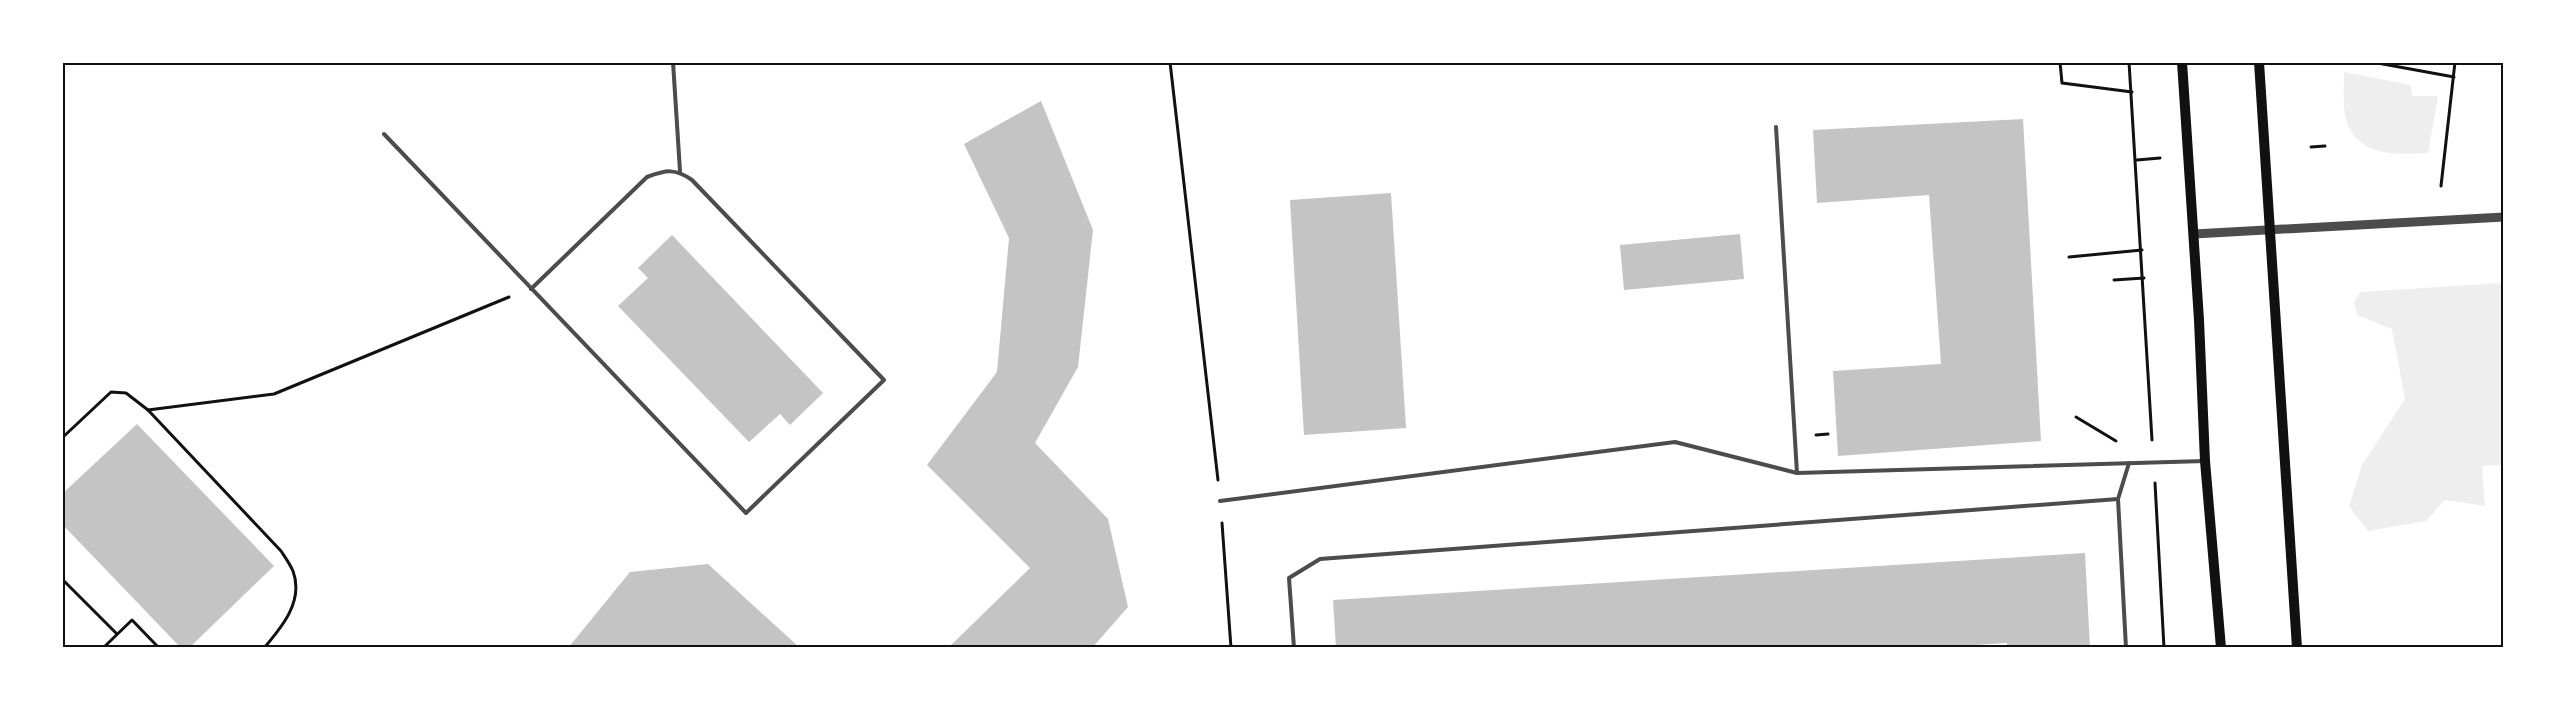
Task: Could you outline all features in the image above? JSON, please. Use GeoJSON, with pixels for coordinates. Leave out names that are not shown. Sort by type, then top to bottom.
{"type":"FeatureCollection","features":[{"type":"Feature","properties":{"kind":"main road"},"geometry":{"type":"LineString","coordinates":[[2182,62],[2194,234],[2205,461],[2221,648]]}},
{"type":"Feature","properties":{"kind":"main road"},"geometry":{"type":"LineString","coordinates":[[2259,62],[2297,648]]}},
{"type":"Feature","properties":{"kind":"street"},"geometry":{"type":"LineString","coordinates":[[2194,234],[2504,217]]}},
{"type":"Feature","properties":{"kind":"lane"},"geometry":{"type":"LineString","coordinates":[[673,62],[680,171]]}},
{"type":"Feature","properties":{"kind":"lane"},"geometry":{"type":"LineString","coordinates":[[1776,127],[1797,473]]}},
{"type":"Feature","properties":{"kind":"lane"},"geometry":{"type":"LineString","coordinates":[[384,134],[531,288],[746,513],[884,380],[692,180],[680,171],[667,169],[647,177],[531,288]]}},
{"type":"Feature","properties":{"kind":"lane"},"geometry":{"type":"LineString","coordinates":[[1220,501],[1676,442],[1797,473],[2205,461]]}},
{"type":"Feature","properties":{"kind":"lane"},"geometry":{"type":"LineString","coordinates":[[2126,648],[2118,499],[2129,463]]}},
{"type":"Feature","properties":{"kind":"lane"},"geometry":{"type":"LineString","coordinates":[[1294,648],[1289,578],[1320,559],[2118,499]]}},
{"type":"Feature","properties":{"kind":"path"},"geometry":{"type":"LineString","coordinates":[[981,62],[987,62]]}},
{"type":"Feature","properties":{"kind":"path"},"geometry":{"type":"LineString","coordinates":[[1170,62],[1220,501],[1231,648]]}},
{"type":"Feature","properties":{"kind":"path"},"geometry":{"type":"LineString","coordinates":[[2060,62],[2062,84],[2132,92]]}},
{"type":"Feature","properties":{"kind":"path"},"geometry":{"type":"LineString","coordinates":[[2129,62],[2137,160],[2164,648]]}},
{"type":"Feature","properties":{"kind":"path"},"geometry":{"type":"LineString","coordinates":[[2372,62],[2454,78]]}},
{"type":"Feature","properties":{"kind":"path"},"geometry":{"type":"LineString","coordinates":[[2441,186],[2456,62]]}},
{"type":"Feature","properties":{"kind":"path"},"geometry":{"type":"LineString","coordinates":[[2311,147],[2325,146]]}},
{"type":"Feature","properties":{"kind":"path"},"geometry":{"type":"LineString","coordinates":[[2137,160],[2160,158]]}},
{"type":"Feature","properties":{"kind":"path"},"geometry":{"type":"LineString","coordinates":[[2069,257],[2142,250]]}},
{"type":"Feature","properties":{"kind":"path"},"geometry":{"type":"LineString","coordinates":[[2114,280],[2144,278]]}},
{"type":"Feature","properties":{"kind":"path"},"geometry":{"type":"LineString","coordinates":[[148,410],[274,394],[531,288]]}},
{"type":"Feature","properties":{"kind":"path"},"geometry":{"type":"LineString","coordinates":[[62,438],[112,392],[126,393],[148,410],[281,551],[293,572],[296,588],[294,604],[280,630],[264,648]]}},
{"type":"Feature","properties":{"kind":"path"},"geometry":{"type":"LineString","coordinates":[[62,578],[117,634]]}},
{"type":"Feature","properties":{"kind":"path"},"geometry":{"type":"LineString","coordinates":[[103,648],[132,620],[159,648]]}},
{"type":"Feature","properties":{"kind":"shaded area"},"geometry":{"type":"Polygon","coordinates":[[[2344,72],[2411,85],[2412,96],[2438,96],[2428,153],[2390,153],[2367,146],[2357,139],[2350,129],[2345,115],[2344,72]]]}},
{"type":"Feature","properties":{"kind":"shaded area"},"geometry":{"type":"Polygon","coordinates":[[[2503,283],[2503,465],[2482,466],[2485,506],[2445,500],[2426,521],[2368,531],[2349,506],[2362,465],[2405,399],[2392,329],[2357,315],[2354,302],[2360,292],[2503,283]]]}},
{"type":"Feature","properties":{"kind":"building"},"geometry":{"type":"Polygon","coordinates":[[[1041,101],[1093,230],[1078,367],[1035,443],[1108,519],[1128,607],[1092,648],[948,648],[1030,568],[927,465],[997,372],[1009,238],[964,144],[1041,101]]]}},
{"type":"Feature","properties":{"kind":"building"},"geometry":{"type":"Polygon","coordinates":[[[2023,119],[2041,441],[1838,456],[1833,371],[1941,364],[1929,195],[1817,203],[1813,130],[2023,119]]]}},
{"type":"Feature","properties":{"kind":"building"},"geometry":{"type":"Polygon","coordinates":[[[1391,193],[1406,428],[1304,435],[1290,200],[1391,193]]]}},
{"type":"Feature","properties":{"kind":"building"},"geometry":{"type":"Polygon","coordinates":[[[1740,234],[1744,279],[1624,290],[1620,245],[1740,234]]]}},
{"type":"Feature","properties":{"kind":"building"},"geometry":{"type":"Polygon","coordinates":[[[672,235],[823,393],[790,425],[780,414],[749,442],[618,306],[648,278],[638,268],[672,235]]]}},
{"type":"Feature","properties":{"kind":"building"},"geometry":{"type":"Polygon","coordinates":[[[137,424],[274,566],[189,648],[181,648],[62,524],[62,494],[137,424]]]}},
{"type":"Feature","properties":{"kind":"building"},"geometry":{"type":"Polygon","coordinates":[[[2085,553],[2090,648],[2007,648],[2007,643],[1928,648],[1336,648],[1333,600],[2085,553]]]}},
{"type":"Feature","properties":{"kind":"building"},"geometry":{"type":"Polygon","coordinates":[[[708,564],[800,648],[568,648],[630,572],[708,564]]]}}]}
